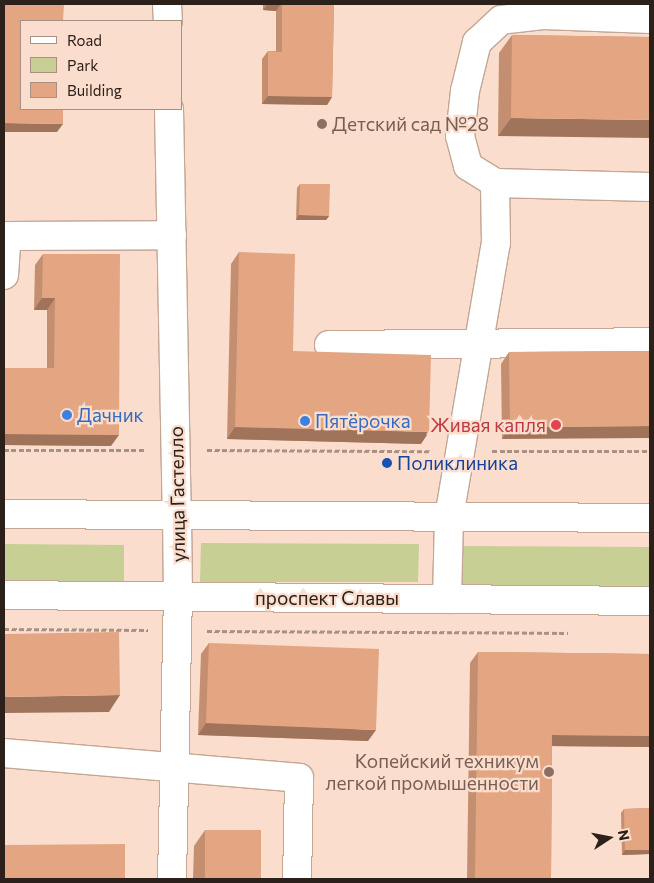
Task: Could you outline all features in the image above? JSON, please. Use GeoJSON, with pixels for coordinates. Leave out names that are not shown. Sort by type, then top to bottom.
{"type":"FeatureCollection","features":[{"type":"Feature","properties":{"kind":"main road"},"geometry":{"type":"LineString","coordinates":[[167,4],[168,20]]}},
{"type":"Feature","properties":{"kind":"main road"},"geometry":{"type":"LineString","coordinates":[[650,19],[542,15],[502,20],[478,42],[465,91],[460,136],[468,166],[495,183],[650,187]]}},
{"type":"Feature","properties":{"kind":"main road","name":"улица Гастелло"},"geometry":{"type":"LineString","coordinates":[[169,110],[178,597],[172,879]]}},
{"type":"Feature","properties":{"kind":"main road"},"geometry":{"type":"LineString","coordinates":[[447,599],[449,517],[458,451],[496,244],[495,183]]}},
{"type":"Feature","properties":{"kind":"main road"},"geometry":{"type":"LineString","coordinates":[[4,276],[8,236],[172,235]]}},
{"type":"Feature","properties":{"kind":"main road"},"geometry":{"type":"LineString","coordinates":[[329,345],[477,346],[650,342]]}},
{"type":"Feature","properties":{"kind":"main road"},"geometry":{"type":"LineString","coordinates":[[4,514],[650,518]]}},
{"type":"Feature","properties":{"kind":"main road","name":"проспект Славы"},"geometry":{"type":"LineString","coordinates":[[4,595],[650,601]]}},
{"type":"Feature","properties":{"kind":"main road"},"geometry":{"type":"LineString","coordinates":[[4,753],[175,769],[299,778],[297,879]]}},
{"type":"Feature","properties":{"kind":"path"},"geometry":{"type":"LineString","coordinates":[[4,450],[650,451]]}},
{"type":"Feature","properties":{"kind":"path"},"geometry":{"type":"LineString","coordinates":[[4,629],[574,634]]}},
{"type":"Feature","properties":{"kind":"green space"},"geometry":{"type":"Polygon","coordinates":[[[201,543],[419,544],[418,582],[200,582],[201,543]]]}},
{"type":"Feature","properties":{"kind":"green space"},"geometry":{"type":"Polygon","coordinates":[[[4,544],[124,545],[124,581],[4,581],[4,544]]]}},
{"type":"Feature","properties":{"kind":"green space"},"geometry":{"type":"Polygon","coordinates":[[[462,546],[650,547],[650,587],[462,587],[462,546]]]}},
{"type":"Feature","properties":{"kind":"building"},"geometry":{"type":"Polygon","coordinates":[[[4,4],[64,4],[63,20],[20,20],[20,110],[63,110],[63,124],[4,123],[4,4]]]}},
{"type":"Feature","properties":{"kind":"building"},"geometry":{"type":"Polygon","coordinates":[[[282,4],[334,4],[332,97],[268,96],[268,51],[282,52],[282,4]]]}},
{"type":"Feature","properties":{"kind":"building"},"geometry":{"type":"Polygon","coordinates":[[[512,35],[650,37],[650,120],[511,118],[512,35]]]}},
{"type":"Feature","properties":{"kind":"building"},"geometry":{"type":"Polygon","coordinates":[[[300,184],[330,184],[329,216],[299,215],[300,184]]]}},
{"type":"Feature","properties":{"kind":"building"},"geometry":{"type":"Polygon","coordinates":[[[239,252],[295,254],[293,351],[431,355],[429,432],[235,427],[239,252]]]}},
{"type":"Feature","properties":{"kind":"building"},"geometry":{"type":"Polygon","coordinates":[[[43,254],[120,254],[119,435],[4,434],[4,368],[54,368],[55,298],[42,298],[43,254]]]}},
{"type":"Feature","properties":{"kind":"building"},"geometry":{"type":"Polygon","coordinates":[[[650,351],[650,426],[510,427],[509,352],[650,351]]]}},
{"type":"Feature","properties":{"kind":"building"},"geometry":{"type":"Polygon","coordinates":[[[119,632],[120,695],[4,697],[4,634],[119,632]]]}},
{"type":"Feature","properties":{"kind":"building"},"geometry":{"type":"Polygon","coordinates":[[[209,643],[379,649],[376,730],[206,723],[209,643]]]}},
{"type":"Feature","properties":{"kind":"building"},"geometry":{"type":"Polygon","coordinates":[[[478,652],[650,654],[650,736],[552,735],[551,879],[475,879],[478,652]]]}},
{"type":"Feature","properties":{"kind":"building"},"geometry":{"type":"Polygon","coordinates":[[[650,808],[650,850],[625,850],[624,809],[650,808]]]}},
{"type":"Feature","properties":{"kind":"building"},"geometry":{"type":"Polygon","coordinates":[[[205,830],[261,830],[261,879],[205,879],[205,830]]]}},
{"type":"Feature","properties":{"kind":"building"},"geometry":{"type":"Polygon","coordinates":[[[125,844],[125,879],[4,879],[4,845],[125,844]]]}},
{"type":"Feature","properties":{"kind":"place","name":"Детский сад №28"},"geometry":{"type":"Point","coordinates":[322,124]}},
{"type":"Feature","properties":{"kind":"place","name":"Дачник"},"geometry":{"type":"Point","coordinates":[67,415]}},
{"type":"Feature","properties":{"kind":"place","name":"Пятёрочка"},"geometry":{"type":"Point","coordinates":[305,421]}},
{"type":"Feature","properties":{"kind":"place","name":"Живая капля"},"geometry":{"type":"Point","coordinates":[556,425]}},
{"type":"Feature","properties":{"kind":"place","name":"Поликлиника"},"geometry":{"type":"Point","coordinates":[387,463]}},
{"type":"Feature","properties":{"kind":"place","name":"Копейский техникум легкой промышенности"},"geometry":{"type":"Point","coordinates":[549,772]}}]}
